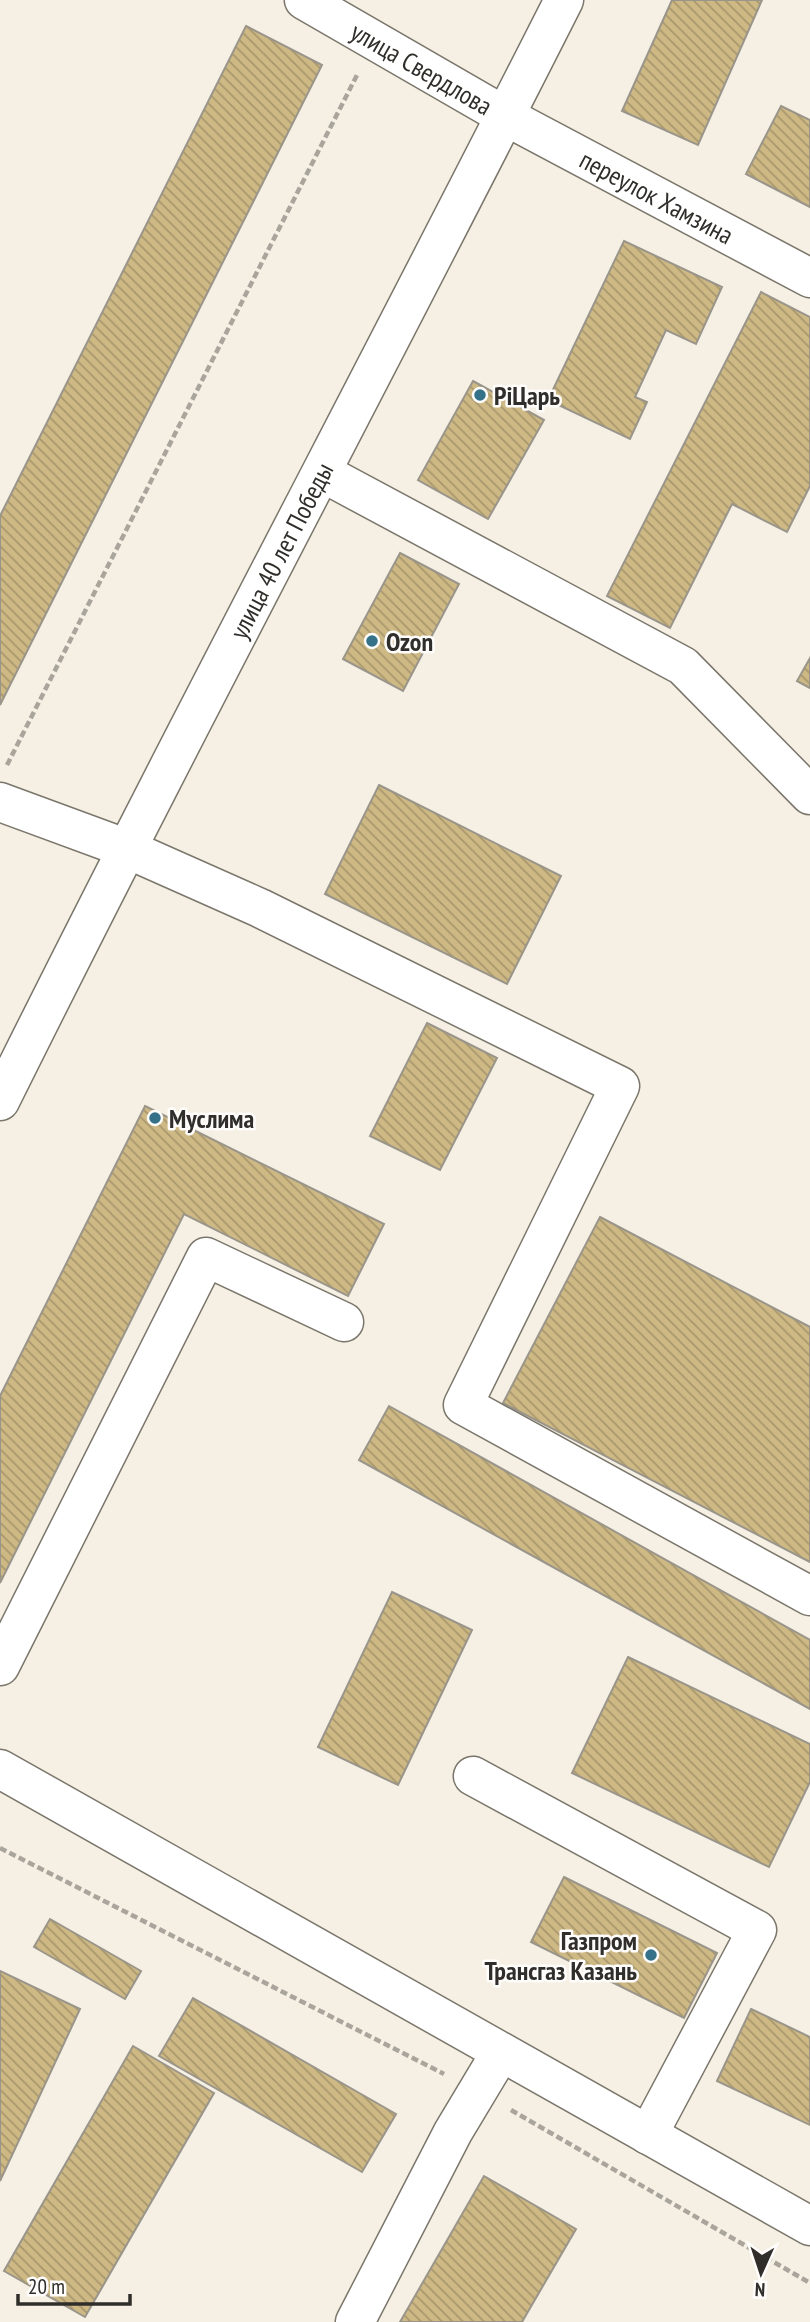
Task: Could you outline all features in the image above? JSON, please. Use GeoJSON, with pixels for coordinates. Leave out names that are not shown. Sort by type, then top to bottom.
{"type":"FeatureCollection","features":[{"type":"Feature","properties":{"kind":"street","name":"улица Свердлова"},"geometry":{"type":"LineString","coordinates":[[304,0],[505,116]]}},
{"type":"Feature","properties":{"kind":"street","name":"улица 40 лет Победы"},"geometry":{"type":"LineString","coordinates":[[0,1101],[125,848],[323,473],[564,0]]}},
{"type":"Feature","properties":{"kind":"street","name":"переулок Хамзина"},"geometry":{"type":"LineString","coordinates":[[505,116],[810,278]]}},
{"type":"Feature","properties":{"kind":"street"},"geometry":{"type":"LineString","coordinates":[[323,473],[683,667],[810,795]]}},
{"type":"Feature","properties":{"kind":"street"},"geometry":{"type":"LineString","coordinates":[[3,784],[125,848],[260,908],[620,1086],[463,1405],[810,1596]]}},
{"type":"Feature","properties":{"kind":"street"},"geometry":{"type":"LineString","coordinates":[[0,1666],[206,1257],[344,1322]]}},
{"type":"Feature","properties":{"kind":"street"},"geometry":{"type":"LineString","coordinates":[[0,1769],[810,2226]]}},
{"type":"Feature","properties":{"kind":"street"},"geometry":{"type":"LineString","coordinates":[[472,1776],[757,1930],[648,2135]]}},
{"type":"Feature","properties":{"kind":"street"},"geometry":{"type":"LineString","coordinates":[[355,2322],[453,2133],[502,2052]]}},
{"type":"Feature","properties":{"kind":"path"},"geometry":{"type":"LineString","coordinates":[[3,784],[374,41]]}},
{"type":"Feature","properties":{"kind":"path"},"geometry":{"type":"LineString","coordinates":[[0,1848],[478,2091],[810,2283]]}},
{"type":"Feature","properties":{"kind":"building"},"geometry":{"type":"Polygon","coordinates":[[[672,0],[762,0],[698,145],[622,111],[672,0]]]}},
{"type":"Feature","properties":{"kind":"building"},"geometry":{"type":"Polygon","coordinates":[[[246,26],[322,65],[0,705],[0,516],[246,26]]]}},
{"type":"Feature","properties":{"kind":"building"},"geometry":{"type":"Polygon","coordinates":[[[781,106],[810,120],[810,207],[746,174],[781,106]]]}},
{"type":"Feature","properties":{"kind":"building"},"geometry":{"type":"Polygon","coordinates":[[[624,241],[722,287],[696,344],[666,330],[635,397],[647,402],[630,439],[548,400],[624,241]]]}},
{"type":"Feature","properties":{"kind":"building"},"geometry":{"type":"Polygon","coordinates":[[[761,292],[810,317],[810,486],[787,532],[732,504],[670,628],[607,596],[761,292]]]}},
{"type":"Feature","properties":{"kind":"building"},"geometry":{"type":"Polygon","coordinates":[[[473,381],[544,420],[488,519],[418,480],[473,381]]]}},
{"type":"Feature","properties":{"kind":"building"},"geometry":{"type":"Polygon","coordinates":[[[400,553],[459,584],[403,691],[343,659],[400,553]]]}},
{"type":"Feature","properties":{"kind":"building"},"geometry":{"type":"Polygon","coordinates":[[[810,658],[810,688],[797,681],[810,658]]]}},
{"type":"Feature","properties":{"kind":"building"},"geometry":{"type":"Polygon","coordinates":[[[379,785],[561,876],[507,984],[325,894],[379,785]]]}},
{"type":"Feature","properties":{"kind":"building"},"geometry":{"type":"Polygon","coordinates":[[[427,1023],[497,1058],[440,1170],[370,1136],[427,1023]]]}},
{"type":"Feature","properties":{"kind":"building"},"geometry":{"type":"Polygon","coordinates":[[[145,1106],[384,1224],[348,1296],[184,1214],[0,1583],[0,1396],[145,1106]]]}},
{"type":"Feature","properties":{"kind":"building"},"geometry":{"type":"Polygon","coordinates":[[[600,1217],[810,1327],[810,1562],[503,1403],[600,1217]]]}},
{"type":"Feature","properties":{"kind":"building"},"geometry":{"type":"Polygon","coordinates":[[[389,1406],[810,1640],[810,1709],[359,1460],[389,1406]]]}},
{"type":"Feature","properties":{"kind":"building"},"geometry":{"type":"Polygon","coordinates":[[[392,1592],[472,1630],[398,1785],[318,1747],[392,1592]]]}},
{"type":"Feature","properties":{"kind":"building"},"geometry":{"type":"Polygon","coordinates":[[[628,1657],[810,1744],[810,1782],[769,1867],[572,1773],[628,1657]]]}},
{"type":"Feature","properties":{"kind":"building"},"geometry":{"type":"Polygon","coordinates":[[[564,1877],[717,1953],[684,2018],[531,1942],[564,1877]]]}},
{"type":"Feature","properties":{"kind":"building"},"geometry":{"type":"Polygon","coordinates":[[[50,1919],[141,1971],[125,1999],[34,1947],[50,1919]]]}},
{"type":"Feature","properties":{"kind":"building"},"geometry":{"type":"Polygon","coordinates":[[[0,1971],[80,2009],[0,2181],[0,1971]]]}},
{"type":"Feature","properties":{"kind":"building"},"geometry":{"type":"Polygon","coordinates":[[[193,1998],[396,2114],[362,2172],[159,2056],[193,1998]]]}},
{"type":"Feature","properties":{"kind":"building"},"geometry":{"type":"Polygon","coordinates":[[[751,2009],[810,2037],[810,2125],[717,2081],[751,2009]]]}},
{"type":"Feature","properties":{"kind":"building"},"geometry":{"type":"Polygon","coordinates":[[[133,2046],[214,2093],[85,2317],[4,2271],[133,2046]]]}},
{"type":"Feature","properties":{"kind":"building"},"geometry":{"type":"Polygon","coordinates":[[[484,2176],[576,2229],[522,2322],[400,2322],[484,2176]]]}},
{"type":"Feature","properties":{"kind":"place","name":"PiЦарь"},"geometry":{"type":"Point","coordinates":[480,395]}},
{"type":"Feature","properties":{"kind":"place","name":"Ozon"},"geometry":{"type":"Point","coordinates":[372,641]}},
{"type":"Feature","properties":{"kind":"place","name":"Муслима"},"geometry":{"type":"Point","coordinates":[155,1118]}},
{"type":"Feature","properties":{"kind":"place","name":"Газпром Трансгаз Казань"},"geometry":{"type":"Point","coordinates":[651,1955]}}]}
